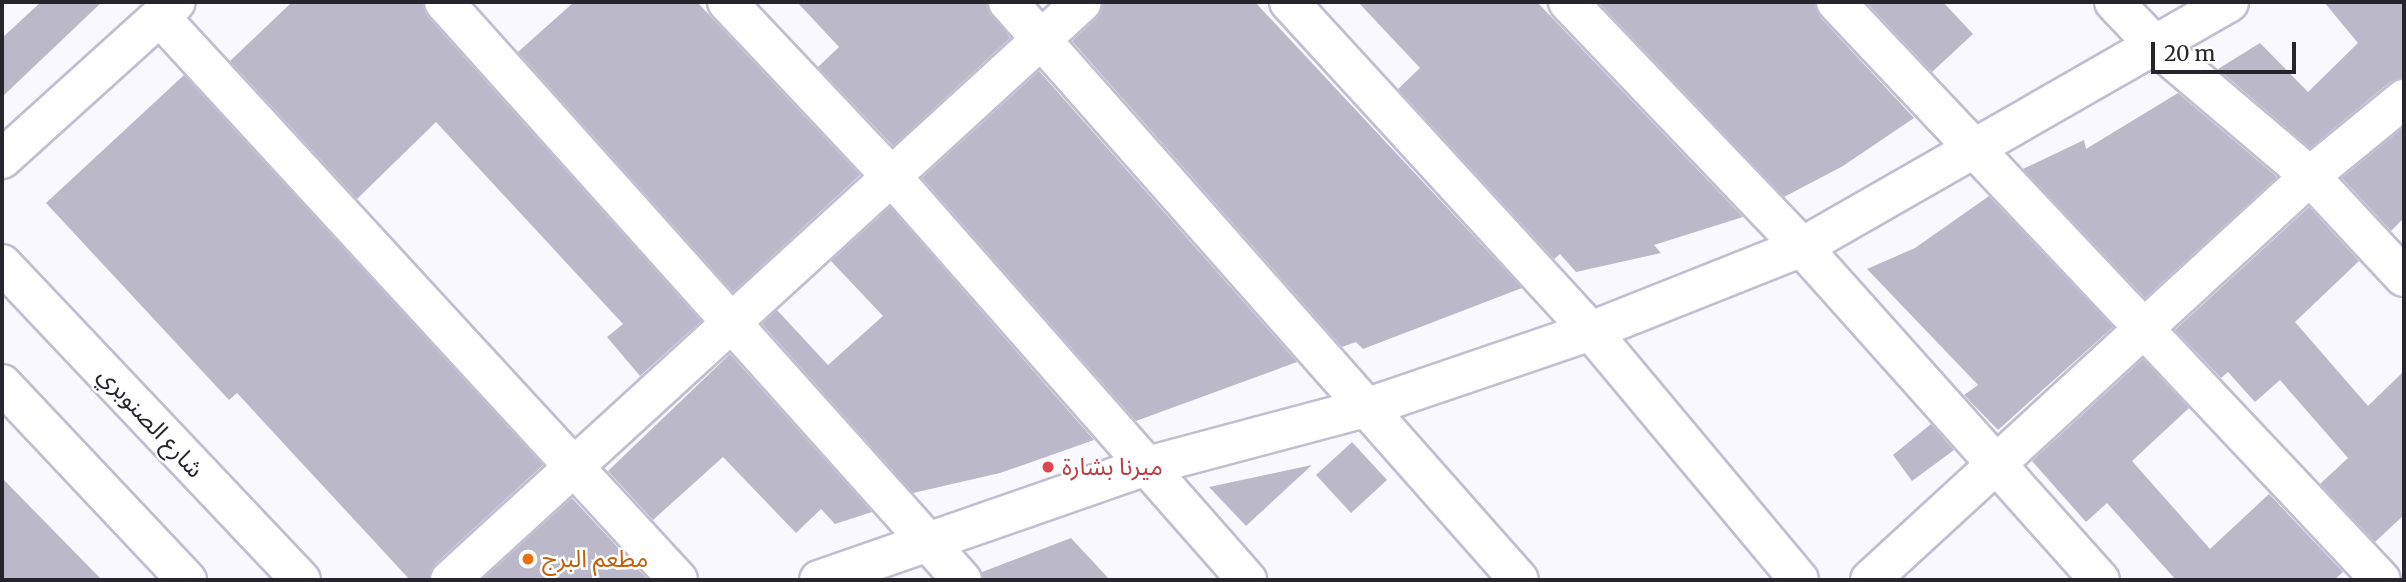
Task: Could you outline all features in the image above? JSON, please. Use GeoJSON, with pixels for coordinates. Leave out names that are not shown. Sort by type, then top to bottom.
{"type":"FeatureCollection","features":[{"type":"Feature","properties":{"kind":"street"},"geometry":{"type":"LineString","coordinates":[[444,2],[731,326],[962,580]]}},
{"type":"Feature","properties":{"kind":"street"},"geometry":{"type":"LineString","coordinates":[[727,2],[892,178],[1247,580]]}},
{"type":"Feature","properties":{"kind":"street"},"geometry":{"type":"LineString","coordinates":[[1008,2],[1519,580]]}},
{"type":"Feature","properties":{"kind":"street"},"geometry":{"type":"LineString","coordinates":[[450,580],[575,469],[1082,2]]}},
{"type":"Feature","properties":{"kind":"street"},"geometry":{"type":"LineString","coordinates":[[1289,2],[1591,331],[1799,580]]}},
{"type":"Feature","properties":{"kind":"street"},"geometry":{"type":"LineString","coordinates":[[1568,2],[1801,247],[2000,465],[2100,580]]}},
{"type":"Feature","properties":{"kind":"street"},"geometry":{"type":"LineString","coordinates":[[1836,2],[2381,580]]}},
{"type":"Feature","properties":{"kind":"street"},"geometry":{"type":"LineString","coordinates":[[2114,2],[2152,42],[2310,176],[2404,277]]}},
{"type":"Feature","properties":{"kind":"street"},"geometry":{"type":"LineString","coordinates":[[819,580],[926,540],[1147,466],[1368,407],[1591,331],[1801,247],[2152,42],[2229,2]]}},
{"type":"Feature","properties":{"kind":"street"},"geometry":{"type":"LineString","coordinates":[[2,159],[168,9],[575,469],[678,580]]}},
{"type":"Feature","properties":{"kind":"street"},"geometry":{"type":"LineString","coordinates":[[1870,580],[2000,465],[2310,176],[2404,99]]}},
{"type":"Feature","properties":{"kind":"street","name":"شارع الصنوبري"},"geometry":{"type":"LineString","coordinates":[[2,264],[301,580]]}},
{"type":"Feature","properties":{"kind":"street"},"geometry":{"type":"LineString","coordinates":[[2,384],[187,580]]}},
{"type":"Feature","properties":{"kind":"building"},"geometry":{"type":"Polygon","coordinates":[[[41,2],[102,2],[2,97],[2,38],[41,2]]]}},
{"type":"Feature","properties":{"kind":"building"},"geometry":{"type":"Polygon","coordinates":[[[292,2],[423,2],[428,17],[701,321],[640,376],[607,337],[623,324],[436,122],[357,199],[230,61],[292,2]]]}},
{"type":"Feature","properties":{"kind":"building"},"geometry":{"type":"Polygon","coordinates":[[[574,2],[697,2],[860,175],[733,292],[518,52],[574,2]]]}},
{"type":"Feature","properties":{"kind":"building"},"geometry":{"type":"Polygon","coordinates":[[[797,2],[987,2],[1010,38],[893,146],[818,67],[839,47],[797,2]]]}},
{"type":"Feature","properties":{"kind":"building"},"geometry":{"type":"Polygon","coordinates":[[[1103,2],[1255,2],[1522,288],[1363,349],[1356,342],[1342,347],[1072,41],[1097,18],[1103,2]]]}},
{"type":"Feature","properties":{"kind":"building"},"geometry":{"type":"Polygon","coordinates":[[[1358,2],[1537,2],[1743,217],[1654,245],[1661,253],[1576,272],[1560,254],[1554,259],[1398,89],[1420,68],[1358,2]]]}},
{"type":"Feature","properties":{"kind":"building"},"geometry":{"type":"Polygon","coordinates":[[[1815,2],[1820,17],[1914,118],[1843,166],[1784,197],[1600,4],[1815,2]]]}},
{"type":"Feature","properties":{"kind":"building"},"geometry":{"type":"Polygon","coordinates":[[[1866,2],[1943,2],[1973,34],[1932,72],[1866,2]]]}},
{"type":"Feature","properties":{"kind":"building"},"geometry":{"type":"Polygon","coordinates":[[[2324,2],[2404,2],[2404,78],[2390,82],[2310,148],[2218,69],[2260,43],[2308,92],[2358,43],[2324,2]]]}},
{"type":"Feature","properties":{"kind":"building"},"geometry":{"type":"Polygon","coordinates":[[[1039,71],[1297,362],[1136,421],[922,178],[1039,71]]]}},
{"type":"Feature","properties":{"kind":"building"},"geometry":{"type":"Polygon","coordinates":[[[184,75],[543,465],[435,564],[429,580],[410,580],[237,393],[229,400],[46,203],[184,75]]]}},
{"type":"Feature","properties":{"kind":"building"},"geometry":{"type":"Polygon","coordinates":[[[2178,93],[2277,177],[2145,298],[2023,169],[2084,140],[2086,149],[2178,93]]]}},
{"type":"Feature","properties":{"kind":"building"},"geometry":{"type":"Polygon","coordinates":[[[2404,127],[2404,218],[2391,231],[2342,178],[2404,127]]]}},
{"type":"Feature","properties":{"kind":"building"},"geometry":{"type":"Polygon","coordinates":[[[1989,196],[2113,327],[1998,430],[1964,395],[1978,385],[1867,269],[1915,248],[1989,196]]]}},
{"type":"Feature","properties":{"kind":"building"},"geometry":{"type":"Polygon","coordinates":[[[890,207],[1094,440],[1000,473],[913,493],[762,324],[777,310],[828,365],[883,316],[831,261],[890,207]]]}},
{"type":"Feature","properties":{"kind":"building"},"geometry":{"type":"Polygon","coordinates":[[[2309,207],[2359,261],[2295,322],[2368,406],[2404,371],[2404,515],[2375,542],[2320,484],[2348,458],[2280,380],[2255,402],[2228,372],[2221,378],[2175,330],[2309,207]]]}},
{"type":"Feature","properties":{"kind":"building"},"geometry":{"type":"Polygon","coordinates":[[[730,354],[872,512],[835,524],[821,509],[796,533],[723,457],[653,520],[608,471],[730,354]]]}},
{"type":"Feature","properties":{"kind":"building"},"geometry":{"type":"Polygon","coordinates":[[[2143,359],[2189,408],[2132,461],[2210,549],[2269,494],[2343,572],[2334,580],[2176,580],[2107,503],[2086,522],[2032,461],[2143,359]]]}},
{"type":"Feature","properties":{"kind":"building"},"geometry":{"type":"Polygon","coordinates":[[[1931,424],[1954,450],[1912,481],[1893,455],[1931,424]]]}},
{"type":"Feature","properties":{"kind":"building"},"geometry":{"type":"Polygon","coordinates":[[[1352,442],[1387,480],[1351,513],[1316,475],[1352,442]]]}},
{"type":"Feature","properties":{"kind":"building"},"geometry":{"type":"Polygon","coordinates":[[[1312,465],[1246,526],[1209,487],[1312,465]]]}},
{"type":"Feature","properties":{"kind":"building"},"geometry":{"type":"Polygon","coordinates":[[[2,478],[102,580],[2,580],[2,478]]]}},
{"type":"Feature","properties":{"kind":"building"},"geometry":{"type":"Polygon","coordinates":[[[572,498],[648,580],[482,580],[572,498]]]}},
{"type":"Feature","properties":{"kind":"building"},"geometry":{"type":"Polygon","coordinates":[[[1071,538],[1110,580],[983,580],[982,572],[1071,538]]]}},
{"type":"Feature","properties":{"kind":"place","name":"ميرنا بشارة"},"geometry":{"type":"Point","coordinates":[1048,467]}},
{"type":"Feature","properties":{"kind":"place","name":"مطعم البرج"},"geometry":{"type":"Point","coordinates":[528,559]}}]}
